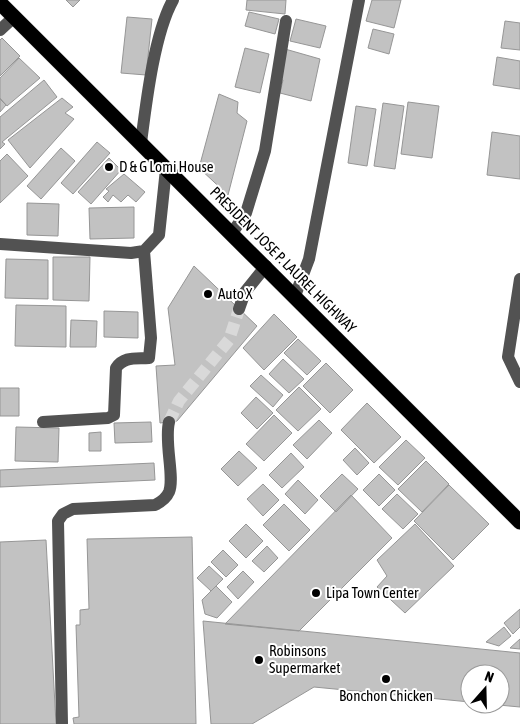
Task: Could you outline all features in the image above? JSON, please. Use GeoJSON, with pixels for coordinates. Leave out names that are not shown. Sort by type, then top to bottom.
{"type":"FeatureCollection","features":[{"type":"Feature","properties":{"kind":"highway","name":"PRESIDENT JOSE P. LAUREL HIGHWAY"},"geometry":{"type":"LineString","coordinates":[[0,3],[266,266],[520,522]]}},
{"type":"Feature","properties":{"kind":"street"},"geometry":{"type":"LineString","coordinates":[[141,144],[148,94],[165,14],[173,0]]}},
{"type":"Feature","properties":{"kind":"street"},"geometry":{"type":"LineString","coordinates":[[295,296],[309,259],[360,0]]}},
{"type":"Feature","properties":{"kind":"street"},"geometry":{"type":"LineString","coordinates":[[0,30],[14,17]]}},
{"type":"Feature","properties":{"kind":"street"},"geometry":{"type":"LineString","coordinates":[[232,233],[246,213],[265,151],[286,21]]}},
{"type":"Feature","properties":{"kind":"street"},"geometry":{"type":"LineString","coordinates":[[0,244],[131,253],[144,251],[159,235],[166,169]]}},
{"type":"Feature","properties":{"kind":"street"},"geometry":{"type":"LineString","coordinates":[[43,422],[108,418],[114,415],[116,368],[120,362],[149,358],[151,355],[144,251]]}},
{"type":"Feature","properties":{"kind":"street"},"geometry":{"type":"LineString","coordinates":[[239,309],[245,292],[266,266]]}},
{"type":"Feature","properties":{"kind":"street"},"geometry":{"type":"LineString","coordinates":[[520,279],[508,357],[520,382]]}},
{"type":"Feature","properties":{"kind":"street"},"geometry":{"type":"LineString","coordinates":[[62,723],[58,521],[62,514],[73,509],[155,505],[164,500],[171,486],[167,443],[168,422]]}},
{"type":"Feature","properties":{"kind":"building"},"geometry":{"type":"Polygon","coordinates":[[[66,0],[80,0],[73,7],[66,0]]]}},
{"type":"Feature","properties":{"kind":"building"},"geometry":{"type":"Polygon","coordinates":[[[247,0],[286,0],[285,14],[246,10],[247,0]]]}},
{"type":"Feature","properties":{"kind":"building"},"geometry":{"type":"Polygon","coordinates":[[[372,0],[401,0],[394,28],[366,21],[372,0]]]}},
{"type":"Feature","properties":{"kind":"building"},"geometry":{"type":"Polygon","coordinates":[[[249,12],[279,19],[275,34],[245,26],[249,12]]]}},
{"type":"Feature","properties":{"kind":"building"},"geometry":{"type":"Polygon","coordinates":[[[127,17],[152,19],[146,75],[121,73],[127,17]]]}},
{"type":"Feature","properties":{"kind":"building"},"geometry":{"type":"Polygon","coordinates":[[[296,19],[326,26],[320,48],[290,41],[296,19]]]}},
{"type":"Feature","properties":{"kind":"building"},"geometry":{"type":"Polygon","coordinates":[[[505,21],[520,23],[520,50],[501,48],[505,21]]]}},
{"type":"Feature","properties":{"kind":"building"},"geometry":{"type":"Polygon","coordinates":[[[373,29],[394,34],[389,54],[368,48],[373,29]]]}},
{"type":"Feature","properties":{"kind":"building"},"geometry":{"type":"Polygon","coordinates":[[[2,38],[20,56],[0,76],[0,40],[2,38]]]}},
{"type":"Feature","properties":{"kind":"building"},"geometry":{"type":"Polygon","coordinates":[[[245,48],[269,54],[260,93],[235,87],[245,48]]]}},
{"type":"Feature","properties":{"kind":"building"},"geometry":{"type":"Polygon","coordinates":[[[285,49],[320,59],[311,101],[280,93],[283,80],[279,79],[285,49]]]}},
{"type":"Feature","properties":{"kind":"building"},"geometry":{"type":"Polygon","coordinates":[[[497,57],[520,61],[520,89],[493,85],[497,57]]]}},
{"type":"Feature","properties":{"kind":"building"},"geometry":{"type":"Polygon","coordinates":[[[19,58],[40,78],[7,106],[0,98],[0,78],[19,58]]]}},
{"type":"Feature","properties":{"kind":"building"},"geometry":{"type":"Polygon","coordinates":[[[44,80],[57,97],[2,142],[5,144],[0,149],[0,117],[44,80]]]}},
{"type":"Feature","properties":{"kind":"building"},"geometry":{"type":"Polygon","coordinates":[[[219,94],[238,102],[237,113],[247,121],[228,195],[199,168],[219,94]]]}},
{"type":"Feature","properties":{"kind":"building"},"geometry":{"type":"Polygon","coordinates":[[[62,98],[73,107],[65,113],[74,119],[30,168],[8,140],[62,98]]]}},
{"type":"Feature","properties":{"kind":"building"},"geometry":{"type":"Polygon","coordinates":[[[0,99],[6,105],[0,112],[0,99]]]}},
{"type":"Feature","properties":{"kind":"building"},"geometry":{"type":"Polygon","coordinates":[[[408,102],[439,106],[432,158],[401,154],[408,102]]]}},
{"type":"Feature","properties":{"kind":"building"},"geometry":{"type":"Polygon","coordinates":[[[383,103],[404,106],[395,169],[374,166],[383,103]]]}},
{"type":"Feature","properties":{"kind":"building"},"geometry":{"type":"Polygon","coordinates":[[[356,106],[376,109],[367,166],[348,163],[356,106]]]}},
{"type":"Feature","properties":{"kind":"building"},"geometry":{"type":"Polygon","coordinates":[[[492,132],[520,136],[520,179],[487,175],[492,132]]]}},
{"type":"Feature","properties":{"kind":"building"},"geometry":{"type":"Polygon","coordinates":[[[97,142],[110,153],[73,194],[61,183],[97,142]]]}},
{"type":"Feature","properties":{"kind":"building"},"geometry":{"type":"Polygon","coordinates":[[[61,148],[75,161],[41,199],[27,186],[61,148]]]}},
{"type":"Feature","properties":{"kind":"building"},"geometry":{"type":"Polygon","coordinates":[[[7,154],[28,176],[0,203],[0,161],[7,154]]]}},
{"type":"Feature","properties":{"kind":"building"},"geometry":{"type":"Polygon","coordinates":[[[109,158],[121,170],[91,204],[78,192],[109,158]]]}},
{"type":"Feature","properties":{"kind":"building"},"geometry":{"type":"Polygon","coordinates":[[[124,174],[145,192],[136,202],[128,195],[121,202],[113,195],[108,202],[103,197],[109,191],[106,189],[124,174]]]}},
{"type":"Feature","properties":{"kind":"building"},"geometry":{"type":"Polygon","coordinates":[[[27,203],[59,204],[58,236],[27,235],[27,203]]]}},
{"type":"Feature","properties":{"kind":"building"},"geometry":{"type":"Polygon","coordinates":[[[134,207],[134,238],[90,239],[89,208],[134,207]]]}},
{"type":"Feature","properties":{"kind":"building"},"geometry":{"type":"Polygon","coordinates":[[[53,257],[90,257],[89,301],[53,300],[53,257]]]}},
{"type":"Feature","properties":{"kind":"building"},"geometry":{"type":"Polygon","coordinates":[[[6,259],[48,260],[48,299],[5,298],[6,259]]]}},
{"type":"Feature","properties":{"kind":"building"},"geometry":{"type":"Polygon","coordinates":[[[194,266],[257,326],[177,421],[160,423],[156,366],[175,365],[168,308],[194,266]]]}},
{"type":"Feature","properties":{"kind":"building"},"geometry":{"type":"Polygon","coordinates":[[[16,305],[66,306],[66,347],[15,346],[16,305]]]}},
{"type":"Feature","properties":{"kind":"building"},"geometry":{"type":"Polygon","coordinates":[[[104,311],[138,312],[138,338],[104,337],[104,311]]]}},
{"type":"Feature","properties":{"kind":"building"},"geometry":{"type":"Polygon","coordinates":[[[274,314],[297,337],[264,370],[243,348],[274,314]]]}},
{"type":"Feature","properties":{"kind":"building"},"geometry":{"type":"Polygon","coordinates":[[[71,320],[97,321],[96,347],[70,347],[71,320]]]}},
{"type":"Feature","properties":{"kind":"building"},"geometry":{"type":"Polygon","coordinates":[[[298,339],[321,361],[307,375],[284,353],[298,339]]]}},
{"type":"Feature","properties":{"kind":"building"},"geometry":{"type":"Polygon","coordinates":[[[283,359],[304,379],[289,393],[269,374],[283,359]]]}},
{"type":"Feature","properties":{"kind":"building"},"geometry":{"type":"Polygon","coordinates":[[[326,363],[353,390],[330,413],[303,386],[326,363]]]}},
{"type":"Feature","properties":{"kind":"building"},"geometry":{"type":"Polygon","coordinates":[[[261,375],[283,395],[273,407],[250,386],[261,375]]]}},
{"type":"Feature","properties":{"kind":"building"},"geometry":{"type":"Polygon","coordinates":[[[299,387],[321,409],[298,431],[276,410],[299,387]]]}},
{"type":"Feature","properties":{"kind":"building"},"geometry":{"type":"Polygon","coordinates":[[[0,388],[19,388],[19,416],[0,416],[0,388]]]}},
{"type":"Feature","properties":{"kind":"building"},"geometry":{"type":"Polygon","coordinates":[[[256,397],[273,413],[257,429],[241,413],[256,397]]]}},
{"type":"Feature","properties":{"kind":"building"},"geometry":{"type":"Polygon","coordinates":[[[367,403],[401,437],[374,463],[341,430],[367,403]]]}},
{"type":"Feature","properties":{"kind":"building"},"geometry":{"type":"Polygon","coordinates":[[[274,415],[292,433],[264,461],[246,444],[274,415]]]}},
{"type":"Feature","properties":{"kind":"building"},"geometry":{"type":"Polygon","coordinates":[[[319,420],[332,433],[307,459],[293,445],[319,420]]]}},
{"type":"Feature","properties":{"kind":"building"},"geometry":{"type":"Polygon","coordinates":[[[151,422],[152,442],[115,443],[114,423],[151,422]]]}},
{"type":"Feature","properties":{"kind":"building"},"geometry":{"type":"Polygon","coordinates":[[[16,427],[59,428],[58,462],[15,461],[16,427]]]}},
{"type":"Feature","properties":{"kind":"building"},"geometry":{"type":"Polygon","coordinates":[[[101,432],[101,451],[89,451],[89,433],[101,432]]]}},
{"type":"Feature","properties":{"kind":"building"},"geometry":{"type":"Polygon","coordinates":[[[406,440],[425,458],[398,485],[379,467],[406,440]]]}},
{"type":"Feature","properties":{"kind":"building"},"geometry":{"type":"Polygon","coordinates":[[[355,448],[369,463],[357,475],[343,460],[355,448]]]}},
{"type":"Feature","properties":{"kind":"building"},"geometry":{"type":"Polygon","coordinates":[[[239,451],[257,468],[238,486],[221,469],[239,451]]]}},
{"type":"Feature","properties":{"kind":"building"},"geometry":{"type":"Polygon","coordinates":[[[291,453],[304,467],[282,488],[269,475],[291,453]]]}},
{"type":"Feature","properties":{"kind":"building"},"geometry":{"type":"Polygon","coordinates":[[[426,461],[449,484],[422,512],[398,489],[426,461]]]}},
{"type":"Feature","properties":{"kind":"building"},"geometry":{"type":"Polygon","coordinates":[[[154,463],[155,480],[0,487],[0,470],[154,463]]]}},
{"type":"Feature","properties":{"kind":"building"},"geometry":{"type":"Polygon","coordinates":[[[342,474],[358,489],[336,512],[320,496],[342,474]]]}},
{"type":"Feature","properties":{"kind":"building"},"geometry":{"type":"Polygon","coordinates":[[[379,474],[395,490],[379,506],[363,490],[379,474]]]}},
{"type":"Feature","properties":{"kind":"building"},"geometry":{"type":"Polygon","coordinates":[[[298,480],[318,500],[305,514],[285,494],[298,480]]]}},
{"type":"Feature","properties":{"kind":"building"},"geometry":{"type":"Polygon","coordinates":[[[263,484],[279,500],[263,516],[247,499],[263,484]]]}},
{"type":"Feature","properties":{"kind":"building"},"geometry":{"type":"Polygon","coordinates":[[[449,485],[489,524],[453,560],[414,521],[449,485]]]}},
{"type":"Feature","properties":{"kind":"building"},"geometry":{"type":"Polygon","coordinates":[[[397,494],[418,514],[403,529],[382,509],[397,494]]]}},
{"type":"Feature","properties":{"kind":"building"},"geometry":{"type":"Polygon","coordinates":[[[351,495],[392,538],[299,631],[225,624],[351,495]]]}},
{"type":"Feature","properties":{"kind":"building"},"geometry":{"type":"Polygon","coordinates":[[[284,504],[310,530],[289,551],[263,525],[284,504]]]}},
{"type":"Feature","properties":{"kind":"building"},"geometry":{"type":"Polygon","coordinates":[[[246,524],[263,541],[246,558],[229,541],[246,524]]]}},
{"type":"Feature","properties":{"kind":"building"},"geometry":{"type":"Polygon","coordinates":[[[415,524],[454,566],[405,613],[377,587],[387,576],[377,560],[415,524]]]}},
{"type":"Feature","properties":{"kind":"building"},"geometry":{"type":"Polygon","coordinates":[[[192,537],[196,724],[74,724],[73,718],[79,717],[76,625],[80,625],[80,610],[89,609],[87,539],[192,537]]]}},
{"type":"Feature","properties":{"kind":"building"},"geometry":{"type":"Polygon","coordinates":[[[46,540],[56,724],[0,724],[0,542],[46,540]]]}},
{"type":"Feature","properties":{"kind":"building"},"geometry":{"type":"Polygon","coordinates":[[[267,546],[278,558],[264,572],[252,561],[267,546]]]}},
{"type":"Feature","properties":{"kind":"building"},"geometry":{"type":"Polygon","coordinates":[[[223,550],[238,565],[226,577],[211,562],[223,550]]]}},
{"type":"Feature","properties":{"kind":"building"},"geometry":{"type":"Polygon","coordinates":[[[209,566],[223,579],[211,591],[197,578],[209,566]]]}},
{"type":"Feature","properties":{"kind":"building"},"geometry":{"type":"Polygon","coordinates":[[[243,571],[254,582],[238,599],[227,587],[243,571]]]}},
{"type":"Feature","properties":{"kind":"building"},"geometry":{"type":"Polygon","coordinates":[[[216,586],[232,602],[217,618],[205,614],[202,600],[216,586]]]}},
{"type":"Feature","properties":{"kind":"building"},"geometry":{"type":"Polygon","coordinates":[[[520,609],[520,627],[513,634],[504,623],[520,609]]]}},
{"type":"Feature","properties":{"kind":"building"},"geometry":{"type":"Polygon","coordinates":[[[203,621],[520,653],[520,707],[510,706],[510,664],[460,664],[460,701],[314,687],[252,724],[211,724],[203,621]]]}},
{"type":"Feature","properties":{"kind":"building"},"geometry":{"type":"Polygon","coordinates":[[[504,627],[511,636],[499,646],[486,642],[504,627]]]}},
{"type":"Feature","properties":{"kind":"building"},"geometry":{"type":"Polygon","coordinates":[[[520,639],[520,649],[510,648],[520,639]]]}},
{"type":"Feature","properties":{"kind":"tunnel"},"geometry":{"type":"LineString","coordinates":[[169,422],[179,401],[229,340],[239,309]]}},
{"type":"Feature","properties":{"kind":"place","name":"D & G Lomi House"},"geometry":{"type":"Point","coordinates":[109,167]}},
{"type":"Feature","properties":{"kind":"place","name":"Auto X"},"geometry":{"type":"Point","coordinates":[208,294]}},
{"type":"Feature","properties":{"kind":"place","name":"Lipa Town Center"},"geometry":{"type":"Point","coordinates":[316,593]}},
{"type":"Feature","properties":{"kind":"place","name":"Robinsons Supermarket"},"geometry":{"type":"Point","coordinates":[259,660]}},
{"type":"Feature","properties":{"kind":"place","name":"Bonchon Chicken"},"geometry":{"type":"Point","coordinates":[386,679]}}]}
